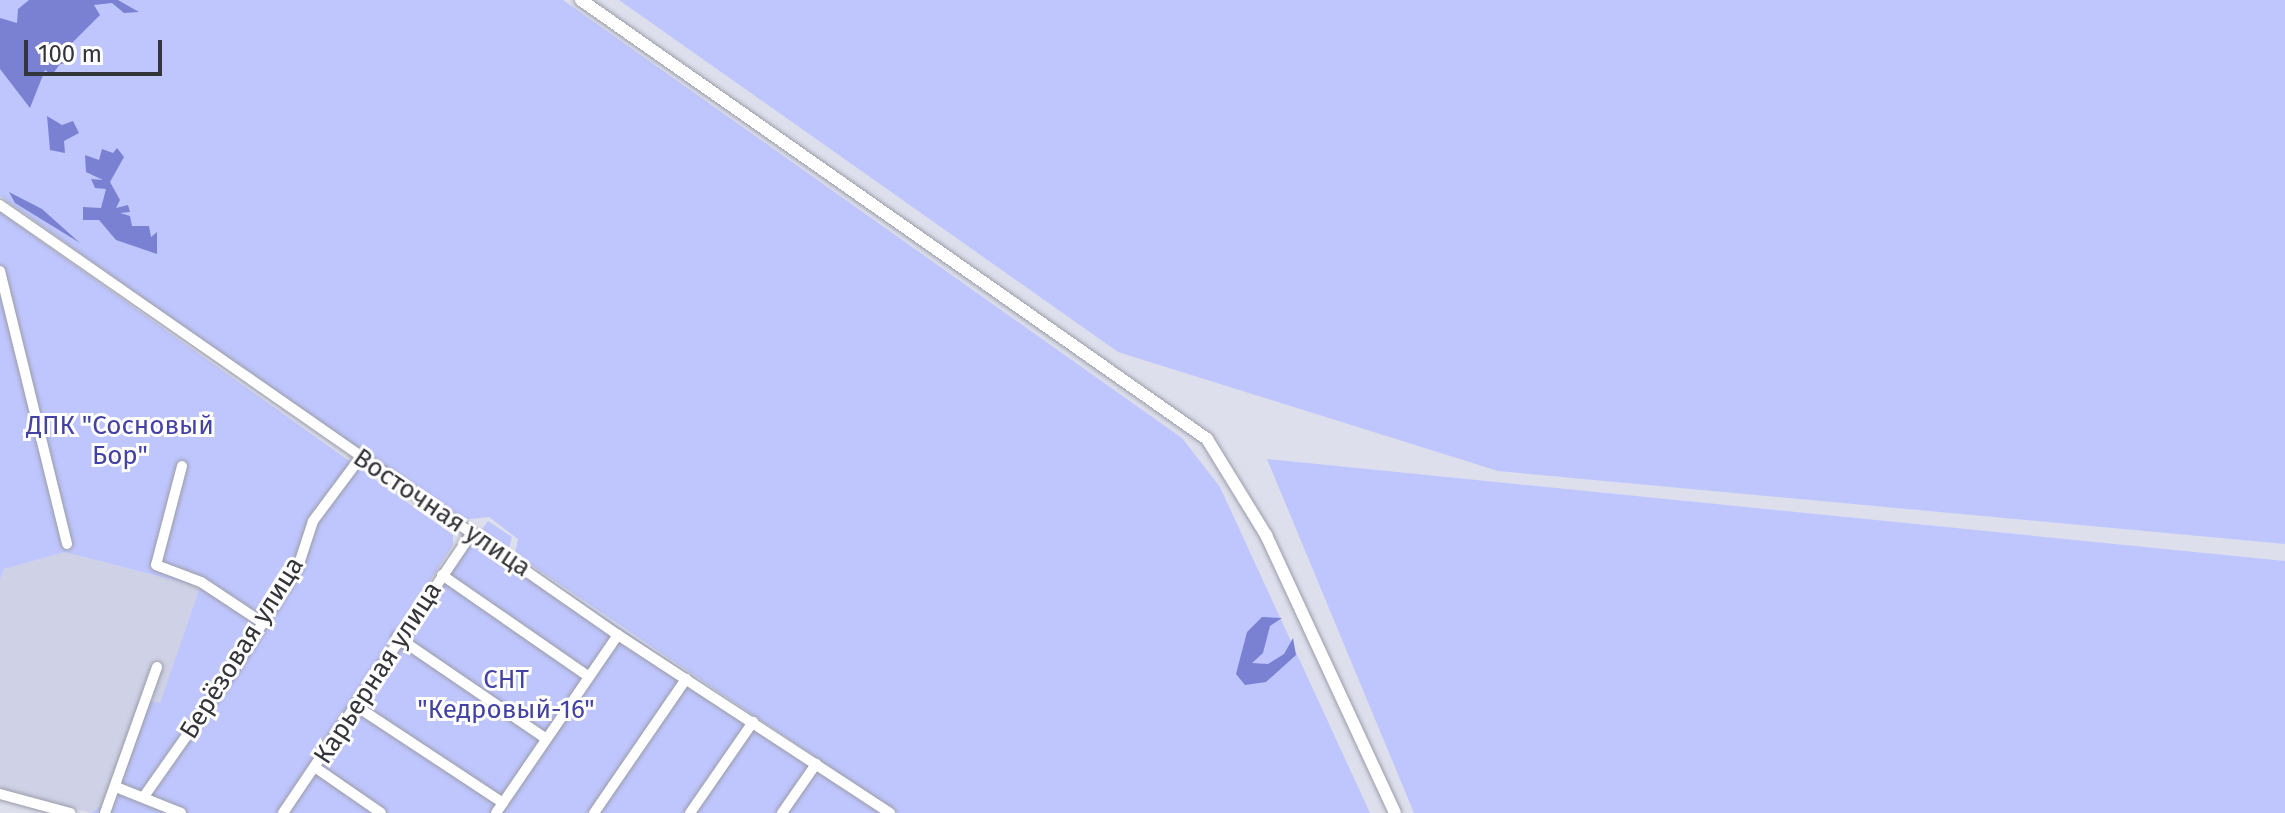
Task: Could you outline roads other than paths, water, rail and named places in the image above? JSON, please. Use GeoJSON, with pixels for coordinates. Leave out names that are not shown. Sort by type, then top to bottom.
{"type":"FeatureCollection","features":[{"type":"Feature","properties":{"kind":"street"},"geometry":{"type":"LineString","coordinates":[[581,0],[1207,439],[1266,535],[1395,813]]}},
{"type":"Feature","properties":{"kind":"street","name":"Восточная улица"},"geometry":{"type":"LineString","coordinates":[[0,205],[618,635],[816,764],[876,809],[890,813]]}},
{"type":"Feature","properties":{"kind":"street"},"geometry":{"type":"LineString","coordinates":[[0,271],[67,544]]}},
{"type":"Feature","properties":{"kind":"street","name":"Берёзовая улица"},"geometry":{"type":"LineString","coordinates":[[145,795],[263,623],[298,567],[313,521],[360,458]]}},
{"type":"Feature","properties":{"kind":"street"},"geometry":{"type":"LineString","coordinates":[[182,466],[156,565],[201,582],[263,623]]}},
{"type":"Feature","properties":{"kind":"street","name":"Карьерная улица"},"geometry":{"type":"LineString","coordinates":[[283,813],[316,768],[397,637],[472,533]]}},
{"type":"Feature","properties":{"kind":"street"},"geometry":{"type":"LineString","coordinates":[[442,575],[588,676]]}},
{"type":"Feature","properties":{"kind":"street"},"geometry":{"type":"LineString","coordinates":[[496,813],[618,635]]}},
{"type":"Feature","properties":{"kind":"street"},"geometry":{"type":"LineString","coordinates":[[397,637],[545,738]]}},
{"type":"Feature","properties":{"kind":"street"},"geometry":{"type":"LineString","coordinates":[[105,813],[157,667]]}},
{"type":"Feature","properties":{"kind":"street"},"geometry":{"type":"LineString","coordinates":[[594,813],[686,679]]}},
{"type":"Feature","properties":{"kind":"street"},"geometry":{"type":"LineString","coordinates":[[356,706],[503,803]]}},
{"type":"Feature","properties":{"kind":"street"},"geometry":{"type":"LineString","coordinates":[[690,813],[753,722]]}},
{"type":"Feature","properties":{"kind":"street"},"geometry":{"type":"LineString","coordinates":[[782,813],[816,764]]}},
{"type":"Feature","properties":{"kind":"street"},"geometry":{"type":"LineString","coordinates":[[316,768],[381,813]]}},
{"type":"Feature","properties":{"kind":"street"},"geometry":{"type":"LineString","coordinates":[[116,787],[145,795],[181,813]]}},
{"type":"Feature","properties":{"kind":"street"},"geometry":{"type":"LineString","coordinates":[[0,794],[70,813]]}},
{"type":"Feature","properties":{"kind":"park label","name":"ДПК \"Сосновый Бор\""},"geometry":{"type":"Point","coordinates":[120,441]}},
{"type":"Feature","properties":{"kind":"park label","name":"СНТ \"Кедровый-16\""},"geometry":{"type":"Point","coordinates":[506,695]}}]}
